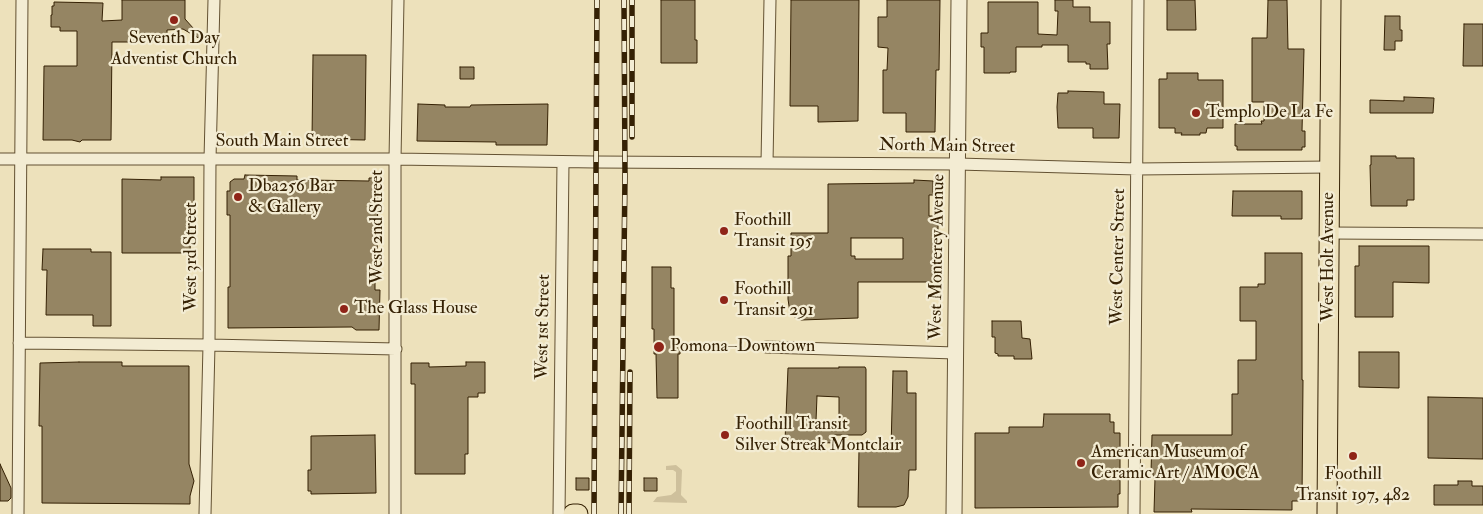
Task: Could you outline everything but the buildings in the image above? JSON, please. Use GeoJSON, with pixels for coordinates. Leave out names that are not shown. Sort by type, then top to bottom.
{"type":"FeatureCollection","features":[{"type":"Feature","properties":{"kind":"main road","name":"West Holt Avenue"},"geometry":{"type":"LineString","coordinates":[[1327,514],[1331,0]]}},
{"type":"Feature","properties":{"kind":"main road"},"geometry":{"type":"LineString","coordinates":[[573,514],[578,514]]}},
{"type":"Feature","properties":{"kind":"street"},"geometry":{"type":"LineString","coordinates":[[18,514],[22,0]]}},
{"type":"Feature","properties":{"kind":"street","name":"West 3rd Street"},"geometry":{"type":"LineString","coordinates":[[205,514],[210,345],[210,159],[214,0]]}},
{"type":"Feature","properties":{"kind":"street","name":"West 2nd Street"},"geometry":{"type":"LineString","coordinates":[[395,514],[395,159],[398,0]]}},
{"type":"Feature","properties":{"kind":"street"},"geometry":{"type":"LineString","coordinates":[[766,163],[770,0]]}},
{"type":"Feature","properties":{"kind":"street","name":"West Monterey Avenue"},"geometry":{"type":"LineString","coordinates":[[954,514],[959,0]]}},
{"type":"Feature","properties":{"kind":"street","name":"West Center Street"},"geometry":{"type":"LineString","coordinates":[[1134,514],[1138,0]]}},
{"type":"Feature","properties":{"kind":"street","name":"South Main Street"},"geometry":{"type":"LineString","coordinates":[[0,159],[395,159],[563,162]]}},
{"type":"Feature","properties":{"kind":"street","name":"North Main Street"},"geometry":{"type":"LineString","coordinates":[[563,162],[958,164],[1137,169],[1330,167]]}},
{"type":"Feature","properties":{"kind":"street","name":"West 1st Street"},"geometry":{"type":"LineString","coordinates":[[559,514],[563,162]]}},
{"type":"Feature","properties":{"kind":"street"},"geometry":{"type":"LineString","coordinates":[[1330,233],[1483,234]]}},
{"type":"Feature","properties":{"kind":"street"},"geometry":{"type":"LineString","coordinates":[[19,343],[396,349]]}},
{"type":"Feature","properties":{"kind":"street"},"geometry":{"type":"LineString","coordinates":[[766,348],[955,352]]}},
{"type":"Feature","properties":{"kind":"shaded area"},"geometry":{"type":"Polygon","coordinates":[[[676,465],[682,470],[681,495],[687,503],[653,502],[657,497],[671,495],[676,491],[676,472],[666,470],[666,466],[676,465]]]}},
{"type":"Feature","properties":{"kind":"railway"},"geometry":{"type":"LineString","coordinates":[[594,514],[597,0]]}},
{"type":"Feature","properties":{"kind":"railway"},"geometry":{"type":"LineString","coordinates":[[621,514],[625,176],[624,0]]}},
{"type":"Feature","properties":{"kind":"railway"},"geometry":{"type":"LineString","coordinates":[[632,0],[632,137]]}},
{"type":"Feature","properties":{"kind":"railway"},"geometry":{"type":"LineString","coordinates":[[629,514],[630,372]]}},
{"type":"Feature","properties":{"kind":"place","name":"Seventh Day Adventist Church"},"geometry":{"type":"Point","coordinates":[174,20]}},
{"type":"Feature","properties":{"kind":"place","name":"Templo De La Fe"},"geometry":{"type":"Point","coordinates":[1196,113]}},
{"type":"Feature","properties":{"kind":"place","name":"Dba256 Bar & Gallery"},"geometry":{"type":"Point","coordinates":[238,197]}},
{"type":"Feature","properties":{"kind":"place","name":"Foothill Transit 195"},"geometry":{"type":"Point","coordinates":[724,231]}},
{"type":"Feature","properties":{"kind":"place","name":"Foothill Transit 291"},"geometry":{"type":"Point","coordinates":[724,300]}},
{"type":"Feature","properties":{"kind":"place","name":"The Glass House"},"geometry":{"type":"Point","coordinates":[344,309]}},
{"type":"Feature","properties":{"kind":"place","name":"Pomona–Downtown"},"geometry":{"type":"Point","coordinates":[659,347]}},
{"type":"Feature","properties":{"kind":"place","name":"Foothill Transit Silver Streak Montclair"},"geometry":{"type":"Point","coordinates":[725,435]}},
{"type":"Feature","properties":{"kind":"place","name":"Foothill Transit 197, 482"},"geometry":{"type":"Point","coordinates":[1353,456]}},
{"type":"Feature","properties":{"kind":"place","name":"American Museum of Ceramic Art / AMOCA"},"geometry":{"type":"Point","coordinates":[1081,463]}}]}
